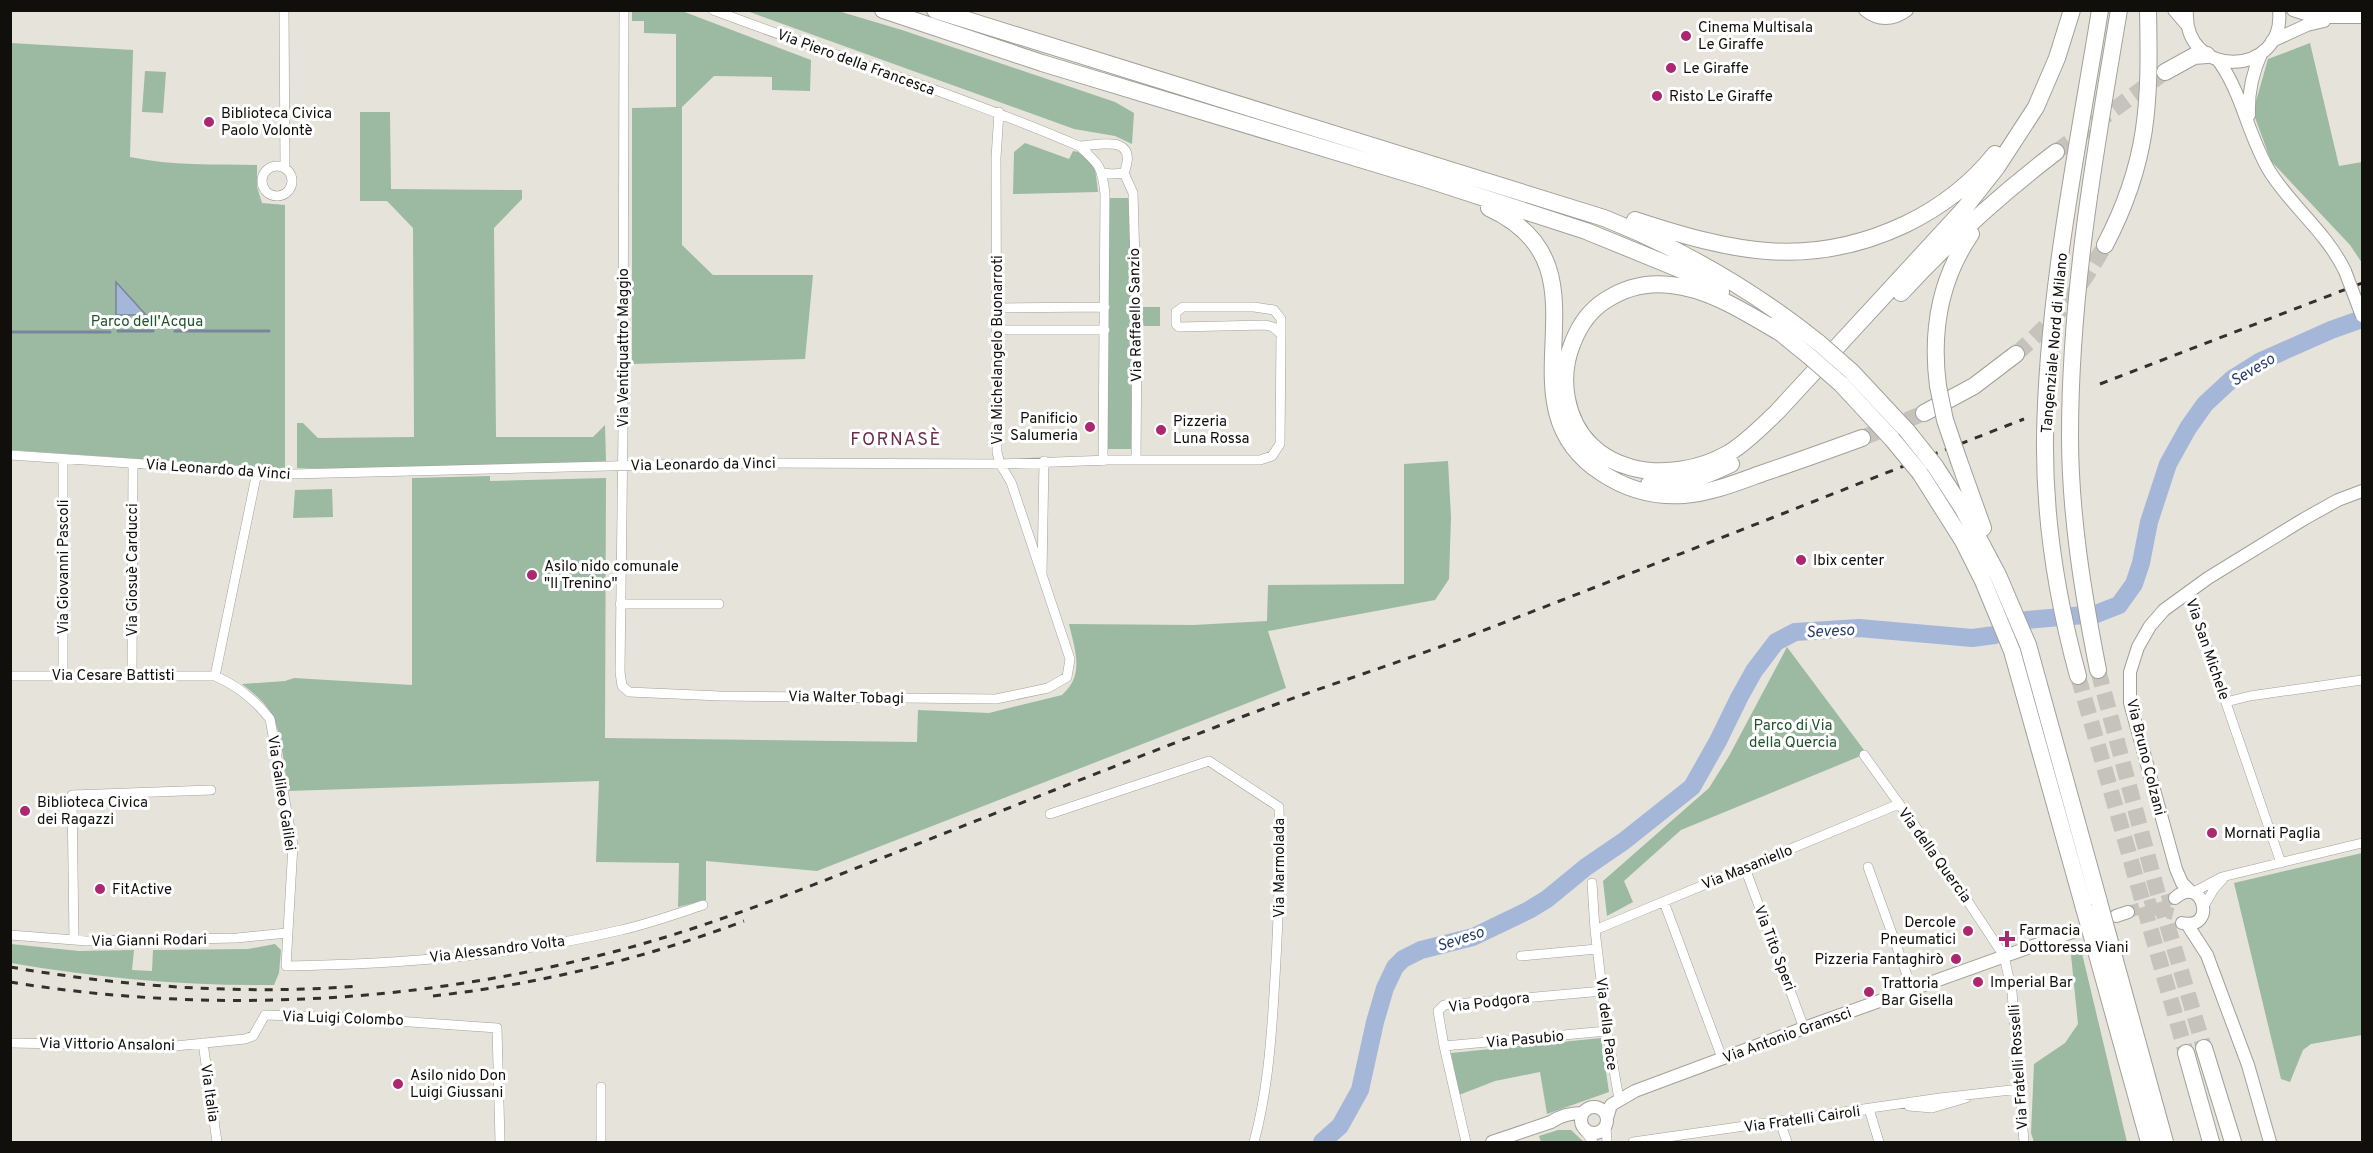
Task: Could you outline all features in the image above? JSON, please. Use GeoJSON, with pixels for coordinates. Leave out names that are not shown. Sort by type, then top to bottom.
{"type":"FeatureCollection","features":[{"type":"Feature","properties":{"kind":"highway"},"geometry":{"type":"LineString","coordinates":[[883,10],[1076,74],[1426,179],[1586,231],[1684,271],[1736,301],[1779,332]]}},
{"type":"Feature","properties":{"kind":"highway"},"geometry":{"type":"LineString","coordinates":[[935,10],[1604,218],[1669,245],[1749,291],[1908,432],[1935,466],[1963,509],[2013,608],[2020,648],[2100,938],[2149,1143]]}},
{"type":"Feature","properties":{"kind":"highway"},"geometry":{"type":"LineString","coordinates":[[1814,349],[1724,302],[1672,285],[1644,284],[1619,292],[1594,308],[1578,328],[1567,356],[1565,374],[1564,384],[1569,412],[1581,435],[1601,454],[1623,466],[1643,471],[1681,471],[1706,464],[1729,453],[1751,437],[1778,412],[1982,188],[2014,145],[2036,107],[2072,10]]}},
{"type":"Feature","properties":{"kind":"highway","name":"Tangenziale Nord di Milano"},"geometry":{"type":"LineString","coordinates":[[2078,676],[2059,589],[2047,496],[2045,439],[2048,375],[2067,208],[2100,10]]}},
{"type":"Feature","properties":{"kind":"highway","name":"Tangenziale Nord di Milano"},"geometry":{"type":"LineString","coordinates":[[2098,670],[2082,585],[2070,449],[2070,378],[2086,210],[2119,10]]}},
{"type":"Feature","properties":{"kind":"highway"},"geometry":{"type":"LineString","coordinates":[[2105,245],[2128,195],[2140,158],[2150,78],[2148,10]]}},
{"type":"Feature","properties":{"kind":"highway"},"geometry":{"type":"LineString","coordinates":[[2165,72],[2191,58],[2212,58]]}},
{"type":"Feature","properties":{"kind":"highway"},"geometry":{"type":"LineString","coordinates":[[1513,190],[1567,198],[1691,239],[1730,247],[1769,251],[1810,251],[1845,247],[1884,234],[1946,202],[1990,160],[2046,83]]}},
{"type":"Feature","properties":{"kind":"highway"},"geometry":{"type":"LineString","coordinates":[[1592,466],[1618,478],[1665,485],[1684,483],[1709,475],[1734,462],[1785,419],[1907,286],[2026,175],[2056,152]]}},
{"type":"Feature","properties":{"kind":"highway"},"geometry":{"type":"LineString","coordinates":[[1426,179],[1506,216],[1539,246],[1550,268],[1554,289],[1551,384],[1557,414],[1570,441],[1592,466],[1617,483],[1664,496],[1686,495],[1734,484],[1862,438]]}},
{"type":"Feature","properties":{"kind":"highway"},"geometry":{"type":"LineString","coordinates":[[1998,575],[1945,420],[1938,386],[1938,328],[1940,306],[1947,279],[1959,252],[1974,229],[2000,199]]}},
{"type":"Feature","properties":{"kind":"highway"},"geometry":{"type":"LineString","coordinates":[[1924,413],[1974,386],[2016,354]]}},
{"type":"Feature","properties":{"kind":"highway"},"geometry":{"type":"LineString","coordinates":[[1846,378],[1920,473],[1963,541],[1997,613],[2020,648]]}},
{"type":"Feature","properties":{"kind":"highway"},"geometry":{"type":"LineString","coordinates":[[2100,938],[2165,1143]]}},
{"type":"Feature","properties":{"kind":"highway"},"geometry":{"type":"LineString","coordinates":[[2204,1048],[2232,1143]]}},
{"type":"Feature","properties":{"kind":"highway"},"geometry":{"type":"LineString","coordinates":[[2186,1053],[2211,1143]]}},
{"type":"Feature","properties":{"kind":"street"},"geometry":{"type":"LineString","coordinates":[[284,10],[285,168]]}},
{"type":"Feature","properties":{"kind":"street","name":"Via Ventiquattro Maggio"},"geometry":{"type":"LineString","coordinates":[[622,686],[620,604],[624,10]]}},
{"type":"Feature","properties":{"kind":"street","name":"Via Piero della Francesca"},"geometry":{"type":"LineString","coordinates":[[713,10],[843,59],[999,112],[1079,146]]}},
{"type":"Feature","properties":{"kind":"street"},"geometry":{"type":"LineString","coordinates":[[1865,10],[1884,18],[1896,17],[1907,10]]}},
{"type":"Feature","properties":{"kind":"street"},"geometry":{"type":"LineString","coordinates":[[2174,10],[2187,25],[2196,45],[2229,76],[2260,154],[2288,197],[2322,233],[2337,255],[2362,316]]}},
{"type":"Feature","properties":{"kind":"street"},"geometry":{"type":"LineString","coordinates":[[2187,10],[2187,25]]}},
{"type":"Feature","properties":{"kind":"street"},"geometry":{"type":"LineString","coordinates":[[2250,129],[2249,94],[2253,72],[2261,54],[2278,29],[2279,10]]}},
{"type":"Feature","properties":{"kind":"street"},"geometry":{"type":"LineString","coordinates":[[2293,10],[2305,15],[2333,19]]}},
{"type":"Feature","properties":{"kind":"street"},"geometry":{"type":"LineString","coordinates":[[2272,41],[2307,25],[2333,19],[2362,17]]}},
{"type":"Feature","properties":{"kind":"street"},"geometry":{"type":"LineString","coordinates":[[2212,58],[2242,62],[2261,54]]}},
{"type":"Feature","properties":{"kind":"street","name":"Via Michelangelo Buonarroti"},"geometry":{"type":"LineString","coordinates":[[999,112],[996,158],[998,452],[1000,464],[1011,482],[1070,659],[1067,677]]}},
{"type":"Feature","properties":{"kind":"street","name":"Via Raffaello Sanzio"},"geometry":{"type":"LineString","coordinates":[[1079,146],[1120,144],[1126,151],[1128,163],[1124,172],[1133,193],[1137,329],[1136,460]]}},
{"type":"Feature","properties":{"kind":"street"},"geometry":{"type":"LineString","coordinates":[[1079,146],[1097,162],[1103,173],[1124,172]]}},
{"type":"Feature","properties":{"kind":"street","name":"Via Raffaello Sanzio"},"geometry":{"type":"LineString","coordinates":[[1103,173],[1105,307],[1103,461]]}},
{"type":"Feature","properties":{"kind":"street"},"geometry":{"type":"LineString","coordinates":[[997,308],[1105,307]]}},
{"type":"Feature","properties":{"kind":"street"},"geometry":{"type":"LineString","coordinates":[[1183,307],[1254,307],[1274,310],[1281,319],[1281,334],[1273,327],[1265,325],[1179,327],[1176,324],[1176,312],[1183,307]]}},
{"type":"Feature","properties":{"kind":"street"},"geometry":{"type":"LineString","coordinates":[[998,330],[1105,330]]}},
{"type":"Feature","properties":{"kind":"street","name":"Via Leonardo da Vinci"},"geometry":{"type":"LineString","coordinates":[[10,455],[257,472],[336,474],[794,462],[1000,464],[1044,461],[1260,460],[1272,456],[1280,444],[1281,334]]}},
{"type":"Feature","properties":{"kind":"street","name":"Via Giovanni Pascoli"},"geometry":{"type":"LineString","coordinates":[[63,459],[63,675]]}},
{"type":"Feature","properties":{"kind":"street","name":"Via Michelangelo Buonarroti"},"geometry":{"type":"LineString","coordinates":[[1042,579],[1044,461]]}},
{"type":"Feature","properties":{"kind":"street","name":"Via Giosuè Carducci"},"geometry":{"type":"LineString","coordinates":[[132,675],[133,464]]}},
{"type":"Feature","properties":{"kind":"street"},"geometry":{"type":"LineString","coordinates":[[215,676],[257,472]]}},
{"type":"Feature","properties":{"kind":"street","name":"Via San Michele"},"geometry":{"type":"LineString","coordinates":[[2281,862],[2188,592],[2304,519],[2362,491]]}},
{"type":"Feature","properties":{"kind":"street","name":"Via Bruno Colzani"},"geometry":{"type":"LineString","coordinates":[[2188,592],[2164,610],[2143,636],[2134,658],[2129,687],[2132,712],[2176,870],[2182,883],[2199,897],[2202,911]]}},
{"type":"Feature","properties":{"kind":"street"},"geometry":{"type":"LineString","coordinates":[[620,604],[718,604]]}},
{"type":"Feature","properties":{"kind":"street","name":"Via Cesare Battisti"},"geometry":{"type":"LineString","coordinates":[[10,676],[215,676]]}},
{"type":"Feature","properties":{"kind":"street","name":"Via Galileo Galilei"},"geometry":{"type":"LineString","coordinates":[[215,676],[237,688],[261,708],[270,719],[293,845],[286,966]]}},
{"type":"Feature","properties":{"kind":"street","name":"Via Walter Tobagi"},"geometry":{"type":"LineString","coordinates":[[622,686],[630,692],[720,696],[996,699],[1048,688],[1067,677]]}},
{"type":"Feature","properties":{"kind":"street"},"geometry":{"type":"LineString","coordinates":[[2226,702],[2250,696],[2362,680]]}},
{"type":"Feature","properties":{"kind":"street","name":"Via della Quercia"},"geometry":{"type":"LineString","coordinates":[[1864,755],[1974,908],[2004,956]]}},
{"type":"Feature","properties":{"kind":"street","name":"Via Marmolada"},"geometry":{"type":"LineString","coordinates":[[1050,814],[1209,761],[1279,807],[1281,871],[1270,1052],[1262,1114],[1254,1143]]}},
{"type":"Feature","properties":{"kind":"street"},"geometry":{"type":"LineString","coordinates":[[74,940],[72,795],[211,790]]}},
{"type":"Feature","properties":{"kind":"street","name":"Via Masaniello"},"geometry":{"type":"LineString","coordinates":[[1595,930],[1899,804]]}},
{"type":"Feature","properties":{"kind":"street"},"geometry":{"type":"LineString","coordinates":[[2192,893],[2227,876],[2362,843]]}},
{"type":"Feature","properties":{"kind":"street"},"geometry":{"type":"LineString","coordinates":[[1868,867],[1912,989]]}},
{"type":"Feature","properties":{"kind":"street","name":"Via Tito Speri"},"geometry":{"type":"LineString","coordinates":[[1745,868],[1804,1028]]}},
{"type":"Feature","properties":{"kind":"street","name":"Via Bruno Colzani"},"geometry":{"type":"LineString","coordinates":[[2176,870],[2176,897],[2192,893]]}},
{"type":"Feature","properties":{"kind":"street"},"geometry":{"type":"LineString","coordinates":[[2207,955],[2184,923],[2194,923],[2214,889],[2227,876]]}},
{"type":"Feature","properties":{"kind":"street","name":"Via della Pace"},"geometry":{"type":"LineString","coordinates":[[1592,884],[1607,1031],[1618,1097]]}},
{"type":"Feature","properties":{"kind":"street"},"geometry":{"type":"LineString","coordinates":[[1664,902],[1722,1058]]}},
{"type":"Feature","properties":{"kind":"street","name":"Via Alessandro Volta"},"geometry":{"type":"LineString","coordinates":[[286,966],[448,957],[517,950],[623,930],[703,905]]}},
{"type":"Feature","properties":{"kind":"street"},"geometry":{"type":"LineString","coordinates":[[2202,911],[2207,955],[2248,1065],[2270,1143]]}},
{"type":"Feature","properties":{"kind":"street","name":"Via Antonio Gramsci"},"geometry":{"type":"LineString","coordinates":[[1594,1107],[1722,1058],[2075,931]]}},
{"type":"Feature","properties":{"kind":"street","name":"Via Gianni Rodari"},"geometry":{"type":"LineString","coordinates":[[10,935],[74,940],[237,938],[287,933]]}},
{"type":"Feature","properties":{"kind":"street"},"geometry":{"type":"LineString","coordinates":[[1521,956],[1598,949]]}},
{"type":"Feature","properties":{"kind":"street","name":"Via Fratelli Rosselli"},"geometry":{"type":"LineString","coordinates":[[2004,956],[2012,992],[2024,1143]]}},
{"type":"Feature","properties":{"kind":"street","name":"Via Podgora"},"geometry":{"type":"LineString","coordinates":[[1466,1143],[1438,1011],[1444,1005],[1603,991]]}},
{"type":"Feature","properties":{"kind":"street","name":"Via Luigi Colombo"},"geometry":{"type":"LineString","coordinates":[[202,1043],[249,1039],[265,1015],[353,1018],[497,1028],[500,1143]]}},
{"type":"Feature","properties":{"kind":"street","name":"Via Pasubio"},"geometry":{"type":"LineString","coordinates":[[1444,1046],[1607,1031]]}},
{"type":"Feature","properties":{"kind":"street","name":"Via Vittorio Ansaloni"},"geometry":{"type":"LineString","coordinates":[[10,1043],[175,1046],[202,1043]]}},
{"type":"Feature","properties":{"kind":"street","name":"Via Italia"},"geometry":{"type":"LineString","coordinates":[[202,1043],[217,1143]]}},
{"type":"Feature","properties":{"kind":"street"},"geometry":{"type":"LineString","coordinates":[[601,1143],[602,1087]]}},
{"type":"Feature","properties":{"kind":"street","name":"Via Fratelli Cairoli"},"geometry":{"type":"LineString","coordinates":[[1633,1143],[1940,1098],[2020,1089]]}},
{"type":"Feature","properties":{"kind":"street"},"geometry":{"type":"LineString","coordinates":[[1607,1143],[1608,1108],[1618,1097]]}},
{"type":"Feature","properties":{"kind":"street"},"geometry":{"type":"LineString","coordinates":[[1492,1143],[1594,1107],[1602,1110],[1606,1122]]}},
{"type":"Feature","properties":{"kind":"street"},"geometry":{"type":"LineString","coordinates":[[1869,1109],[1879,1143]]}},
{"type":"Feature","properties":{"kind":"street"},"geometry":{"type":"LineString","coordinates":[[1582,1113],[1580,1121],[1593,1143]]}},
{"type":"Feature","properties":{"kind":"street"},"geometry":{"type":"LineString","coordinates":[[1551,1122],[1575,1124],[1596,1134],[1606,1122]]}},
{"type":"Feature","properties":{"kind":"street"},"geometry":{"type":"LineString","coordinates":[[1780,1122],[1787,1143]]}},
{"type":"Feature","properties":{"kind":"green space"},"geometry":{"type":"Polygon","coordinates":[[[632,11],[682,11],[811,60],[810,91],[772,90],[772,77],[714,76],[682,107],[682,245],[713,275],[813,275],[805,359],[632,364],[632,108],[676,107],[676,34],[644,33],[644,21],[632,21],[632,11]]]}},
{"type":"Feature","properties":{"kind":"green space"},"geometry":{"type":"Polygon","coordinates":[[[747,11],[838,11],[902,30],[1115,102],[1134,113],[1132,144],[1115,136],[1074,129],[747,11]]]}},
{"type":"Feature","properties":{"kind":"green space","name":"Parco dell'Acqua"},"geometry":{"type":"Polygon","coordinates":[[[10,43],[133,50],[130,157],[178,163],[257,165],[257,187],[262,203],[285,205],[285,469],[11,450],[10,43]]]}},
{"type":"Feature","properties":{"kind":"green space"},"geometry":{"type":"Polygon","coordinates":[[[2310,43],[2339,166],[2362,162],[2362,263],[2350,245],[2271,161],[2253,112],[2268,59],[2310,43]]]}},
{"type":"Feature","properties":{"kind":"green space"},"geometry":{"type":"Polygon","coordinates":[[[145,71],[166,72],[163,113],[142,112],[145,71]]]}},
{"type":"Feature","properties":{"kind":"green space"},"geometry":{"type":"Polygon","coordinates":[[[360,112],[390,112],[391,189],[522,190],[522,199],[494,228],[496,437],[593,437],[605,425],[606,462],[297,468],[297,423],[303,423],[318,438],[414,437],[413,228],[387,201],[360,201],[360,112]]]}},
{"type":"Feature","properties":{"kind":"green space"},"geometry":{"type":"Polygon","coordinates":[[[1025,143],[1069,159],[1073,151],[1083,153],[1095,168],[1098,192],[1013,194],[1014,152],[1025,143]]]}},
{"type":"Feature","properties":{"kind":"green space"},"geometry":{"type":"Polygon","coordinates":[[[1107,198],[1130,198],[1132,449],[1107,449],[1107,198]]]}},
{"type":"Feature","properties":{"kind":"green space"},"geometry":{"type":"Polygon","coordinates":[[[1141,307],[1160,307],[1160,326],[1141,326],[1141,307]]]}},
{"type":"Feature","properties":{"kind":"green space"},"geometry":{"type":"Polygon","coordinates":[[[1448,461],[1451,517],[1449,579],[1435,600],[1268,631],[1286,688],[817,871],[706,861],[706,900],[678,907],[679,863],[596,862],[599,781],[288,791],[282,750],[271,713],[258,697],[242,684],[285,681],[294,678],[412,685],[412,478],[490,476],[490,481],[606,478],[605,738],[917,742],[918,710],[989,713],[1062,695],[1074,679],[1076,671],[1069,624],[1193,625],[1267,621],[1268,585],[1404,584],[1404,464],[1448,461]]]}},
{"type":"Feature","properties":{"kind":"green space"},"geometry":{"type":"Polygon","coordinates":[[[332,489],[333,517],[293,518],[295,490],[332,489]]]}},
{"type":"Feature","properties":{"kind":"green space","name":"Parco di Via della Quercia"},"geometry":{"type":"Polygon","coordinates":[[[1787,647],[1864,750],[1863,755],[1681,830],[1624,881],[1633,902],[1607,916],[1603,881],[1709,788],[1729,756],[1787,647]]]}},
{"type":"Feature","properties":{"kind":"green space"},"geometry":{"type":"Polygon","coordinates":[[[2362,853],[2362,1035],[2311,1044],[2303,1050],[2290,1082],[2281,1079],[2234,883],[2362,853]]]}},
{"type":"Feature","properties":{"kind":"green space"},"geometry":{"type":"Polygon","coordinates":[[[11,944],[79,951],[134,950],[132,970],[152,971],[153,950],[248,949],[275,944],[281,950],[279,973],[274,985],[241,985],[142,980],[11,963],[11,944]]]}},
{"type":"Feature","properties":{"kind":"green space"},"geometry":{"type":"Polygon","coordinates":[[[2080,945],[2127,1142],[2034,1142],[2031,1133],[2034,1064],[2065,1043],[2078,1024],[2071,955],[2080,945]]]}},
{"type":"Feature","properties":{"kind":"green space"},"geometry":{"type":"Polygon","coordinates":[[[1601,1038],[1609,1092],[1547,1114],[1540,1072],[1495,1081],[1459,1095],[1451,1053],[1601,1038]]]}},
{"type":"Feature","properties":{"kind":"green space"},"geometry":{"type":"Polygon","coordinates":[[[1558,1130],[1571,1130],[1584,1142],[1541,1142],[1539,1136],[1558,1130]]]}},
{"type":"Feature","properties":{"kind":"water"},"geometry":{"type":"Polygon","coordinates":[[[116,282],[146,315],[116,315],[116,282]]]}},
{"type":"Feature","properties":{"kind":"waterway","name":"Seveso"},"geometry":{"type":"LineString","coordinates":[[1322,1142],[1340,1126],[1360,1090],[1375,1022],[1385,988],[1395,967],[1403,959],[1421,950],[1473,937],[1529,910],[1624,841],[1692,787],[1754,671],[1776,642],[1795,632],[1859,628],[1972,638],[1995,635],[2008,624],[2027,620],[2096,614],[2119,605],[2134,584],[2141,563],[2149,522],[2168,464],[2188,428],[2205,404],[2232,379],[2259,362],[2362,319]]}},
{"type":"Feature","properties":{"kind":"waterway"},"geometry":{"type":"LineString","coordinates":[[118,331],[153,331]]}},
{"type":"Feature","properties":{"kind":"waterway"},"geometry":{"type":"LineString","coordinates":[[175,331],[269,331]]}},
{"type":"Feature","properties":{"kind":"waterway"},"geometry":{"type":"LineString","coordinates":[[10,332],[110,332]]}},
{"type":"Feature","properties":{"kind":"tunnel"},"geometry":{"type":"LineString","coordinates":[[2056,152],[2165,72]]}},
{"type":"Feature","properties":{"kind":"tunnel"},"geometry":{"type":"LineString","coordinates":[[2016,354],[2066,304],[2105,245]]}},
{"type":"Feature","properties":{"kind":"tunnel"},"geometry":{"type":"LineString","coordinates":[[1862,438],[1924,413]]}},
{"type":"Feature","properties":{"kind":"tunnel"},"geometry":{"type":"LineString","coordinates":[[2098,670],[2156,887],[2204,1048]]}},
{"type":"Feature","properties":{"kind":"tunnel"},"geometry":{"type":"LineString","coordinates":[[2078,676],[2186,1053]]}},
{"type":"Feature","properties":{"kind":"tunnel"},"geometry":{"type":"LineString","coordinates":[[2128,912],[2175,898]]}},
{"type":"Feature","properties":{"kind":"tunnel"},"geometry":{"type":"LineString","coordinates":[[2150,908],[2173,914]]}},
{"type":"Feature","properties":{"kind":"railway"},"geometry":{"type":"LineString","coordinates":[[2100,384],[2362,283]]}},
{"type":"Feature","properties":{"kind":"railway"},"geometry":{"type":"LineString","coordinates":[[10,982],[84,992],[158,998],[307,999],[382,994],[529,972],[673,935],[778,898],[1239,718],[1469,636],[2024,419]]}},
{"type":"Feature","properties":{"kind":"railway"},"geometry":{"type":"LineString","coordinates":[[433,996],[513,985],[591,968],[668,947],[744,921]]}},
{"type":"Feature","properties":{"kind":"railway"},"geometry":{"type":"LineString","coordinates":[[10,967],[97,980],[185,987],[272,990],[360,986]]}},
{"type":"Feature","properties":{"kind":"place","name":"Cinema Multisala Le Giraffe"},"geometry":{"type":"Point","coordinates":[1686,36]}},
{"type":"Feature","properties":{"kind":"place","name":"Le Giraffe"},"geometry":{"type":"Point","coordinates":[1671,68]}},
{"type":"Feature","properties":{"kind":"place","name":"Risto Le Giraffe"},"geometry":{"type":"Point","coordinates":[1657,96]}},
{"type":"Feature","properties":{"kind":"place","name":"Biblioteca Civica Paolo Volontè"},"geometry":{"type":"Point","coordinates":[209,122]}},
{"type":"Feature","properties":{"kind":"place","name":"Panificio Salumeria"},"geometry":{"type":"Point","coordinates":[1090,427]}},
{"type":"Feature","properties":{"kind":"place","name":"Pizzeria Luna Rossa"},"geometry":{"type":"Point","coordinates":[1161,430]}},
{"type":"Feature","properties":{"kind":"place","name":"Ibix center"},"geometry":{"type":"Point","coordinates":[1801,560]}},
{"type":"Feature","properties":{"kind":"place","name":"Asilo nido comunale \"Il Trenino\""},"geometry":{"type":"Point","coordinates":[532,575]}},
{"type":"Feature","properties":{"kind":"place","name":"Biblioteca Civica dei Ragazzi"},"geometry":{"type":"Point","coordinates":[25,811]}},
{"type":"Feature","properties":{"kind":"place","name":"Mornati Paglia"},"geometry":{"type":"Point","coordinates":[2212,833]}},
{"type":"Feature","properties":{"kind":"place","name":"FitActive"},"geometry":{"type":"Point","coordinates":[100,889]}},
{"type":"Feature","properties":{"kind":"place","name":"Dercole Pneumatici"},"geometry":{"type":"Point","coordinates":[1968,931]}},
{"type":"Feature","properties":{"kind":"place","name":"Farmacia Dottoressa Viani"},"geometry":{"type":"Point","coordinates":[2007,939]}},
{"type":"Feature","properties":{"kind":"place","name":"Pizzeria Fantaghirò"},"geometry":{"type":"Point","coordinates":[1956,959]}},
{"type":"Feature","properties":{"kind":"place","name":"Imperial Bar"},"geometry":{"type":"Point","coordinates":[1978,982]}},
{"type":"Feature","properties":{"kind":"place","name":"Trattoria Bar Gisella"},"geometry":{"type":"Point","coordinates":[1869,992]}},
{"type":"Feature","properties":{"kind":"place","name":"Asilo nido Don Luigi Giussani"},"geometry":{"type":"Point","coordinates":[398,1084]}},
{"type":"Feature","properties":{"kind":"district","name":"FORNASÈ"},"geometry":{"type":"Point","coordinates":[896,439]}}]}
